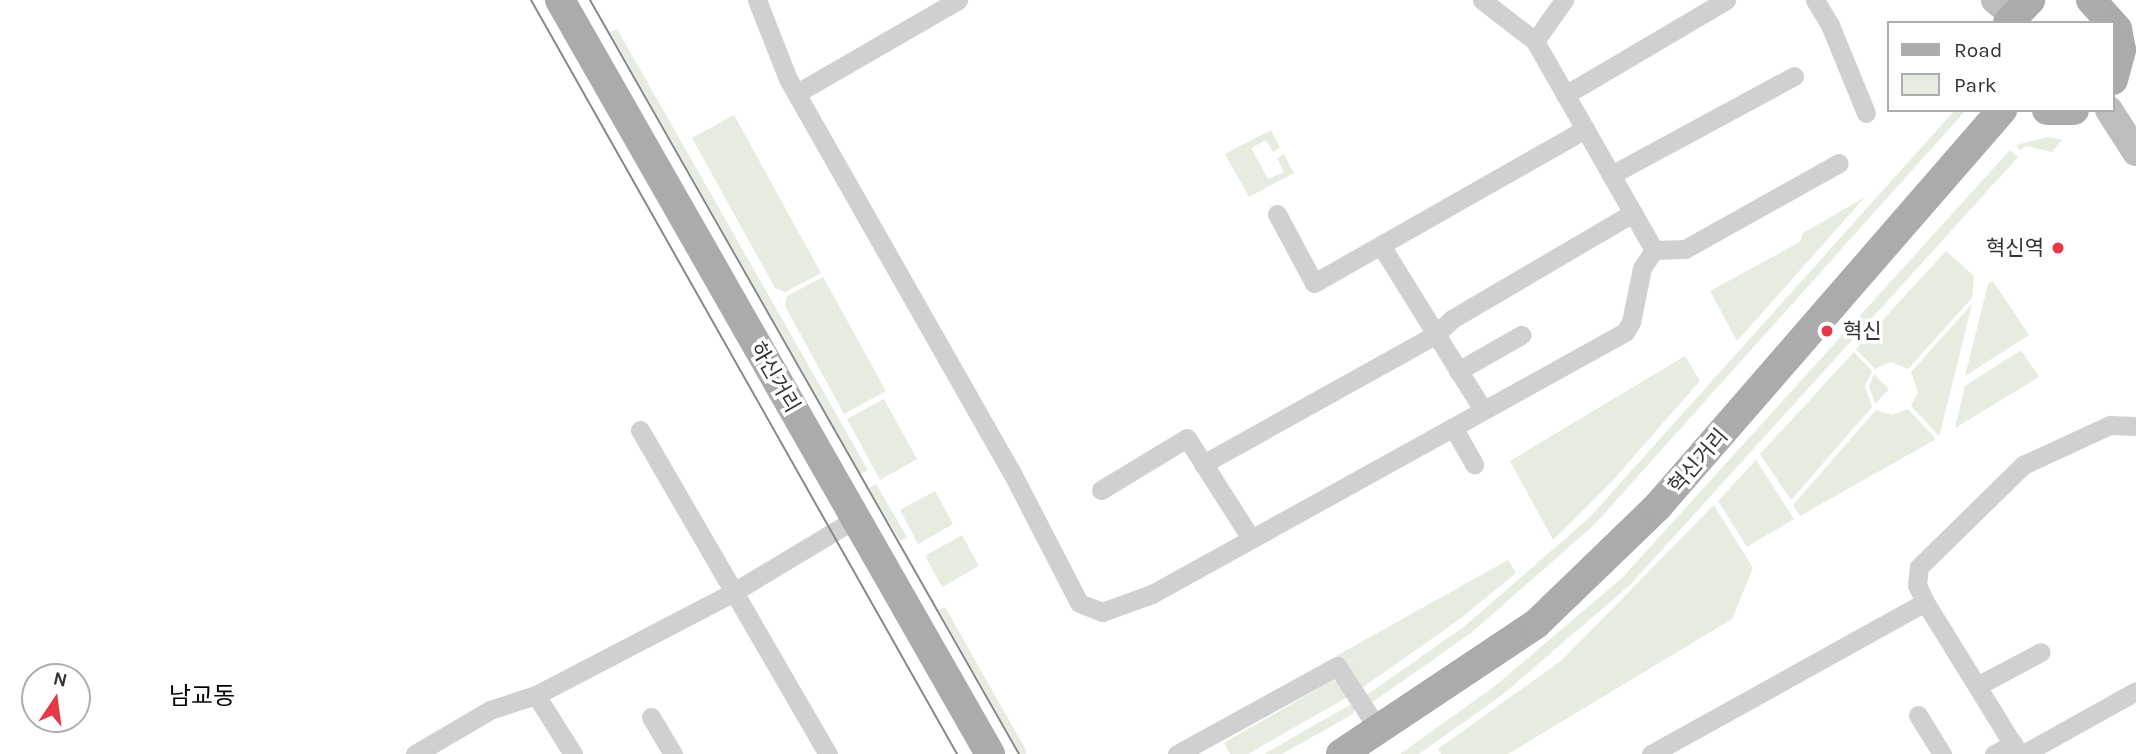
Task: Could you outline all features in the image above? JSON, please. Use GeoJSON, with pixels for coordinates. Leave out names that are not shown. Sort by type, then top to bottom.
{"type":"FeatureCollection","features":[{"type":"Feature","properties":{"kind":"main road","name":"하신거리"},"geometry":{"type":"LineString","coordinates":[[560,0],[990,754]]}},
{"type":"Feature","properties":{"kind":"main road"},"geometry":{"type":"LineString","coordinates":[[2115,28],[2122,50],[2115,73]]}},
{"type":"Feature","properties":{"kind":"main road","name":"혁신거리"},"geometry":{"type":"LineString","coordinates":[[1342,754],[1380,732],[1536,624],[1658,506],[2001,112]]}},
{"type":"Feature","properties":{"kind":"main road"},"geometry":{"type":"LineString","coordinates":[[2110,112],[2136,152]]}},
{"type":"Feature","properties":{"kind":"street"},"geometry":{"type":"LineString","coordinates":[[757,0],[797,93],[1011,471],[1079,603],[1102,612],[1152,594],[1250,537],[1625,332],[1642,268],[1654,250]]}},
{"type":"Feature","properties":{"kind":"street"},"geometry":{"type":"LineString","coordinates":[[797,93],[958,0]]}},
{"type":"Feature","properties":{"kind":"street"},"geometry":{"type":"LineString","coordinates":[[1482,0],[1535,41],[1654,250]]}},
{"type":"Feature","properties":{"kind":"street"},"geometry":{"type":"LineString","coordinates":[[1535,41],[1564,0]]}},
{"type":"Feature","properties":{"kind":"street"},"geometry":{"type":"LineString","coordinates":[[1565,95],[1726,0]]}},
{"type":"Feature","properties":{"kind":"street"},"geometry":{"type":"LineString","coordinates":[[1815,0],[1830,25],[1866,113]]}},
{"type":"Feature","properties":{"kind":"street"},"geometry":{"type":"LineString","coordinates":[[1611,175],[1794,76]]}},
{"type":"Feature","properties":{"kind":"street"},"geometry":{"type":"LineString","coordinates":[[1277,214],[1314,283],[1382,247],[1585,129]]}},
{"type":"Feature","properties":{"kind":"street"},"geometry":{"type":"LineString","coordinates":[[1654,250],[1685,249],[1839,163]]}},
{"type":"Feature","properties":{"kind":"street"},"geometry":{"type":"LineString","coordinates":[[1203,464],[1435,335],[1452,319],[1633,213]]}},
{"type":"Feature","properties":{"kind":"street"},"geometry":{"type":"LineString","coordinates":[[1382,247],[1483,410]]}},
{"type":"Feature","properties":{"kind":"street"},"geometry":{"type":"LineString","coordinates":[[1458,370],[1521,335]]}},
{"type":"Feature","properties":{"kind":"street"},"geometry":{"type":"LineString","coordinates":[[2019,751],[1925,602],[1917,585],[1919,567],[2023,465],[2110,425],[2136,426]]}},
{"type":"Feature","properties":{"kind":"street"},"geometry":{"type":"LineString","coordinates":[[1453,427],[1474,464]]}},
{"type":"Feature","properties":{"kind":"street"},"geometry":{"type":"LineString","coordinates":[[640,430],[732,593],[828,754]]}},
{"type":"Feature","properties":{"kind":"street"},"geometry":{"type":"LineString","coordinates":[[1101,490],[1187,438],[1250,537]]}},
{"type":"Feature","properties":{"kind":"street"},"geometry":{"type":"LineString","coordinates":[[415,754],[490,710],[536,695],[732,593],[855,519]]}},
{"type":"Feature","properties":{"kind":"street"},"geometry":{"type":"LineString","coordinates":[[1651,754],[1925,602]]}},
{"type":"Feature","properties":{"kind":"street"},"geometry":{"type":"LineString","coordinates":[[1977,686],[2041,652]]}},
{"type":"Feature","properties":{"kind":"street"},"geometry":{"type":"LineString","coordinates":[[1177,754],[1337,666],[1380,732]]}},
{"type":"Feature","properties":{"kind":"street"},"geometry":{"type":"LineString","coordinates":[[1994,754],[2019,751],[2136,691]]}},
{"type":"Feature","properties":{"kind":"street"},"geometry":{"type":"LineString","coordinates":[[536,695],[573,754]]}},
{"type":"Feature","properties":{"kind":"street"},"geometry":{"type":"LineString","coordinates":[[1918,715],[1942,754]]}},
{"type":"Feature","properties":{"kind":"street"},"geometry":{"type":"LineString","coordinates":[[651,717],[673,754]]}},
{"type":"Feature","properties":{"kind":"green space"},"geometry":{"type":"Polygon","coordinates":[[[617,29],[868,470],[861,474],[610,32],[617,29]]]}},
{"type":"Feature","properties":{"kind":"green space"},"geometry":{"type":"Polygon","coordinates":[[[1953,112],[1964,112],[1595,524],[1471,633],[1370,704],[1365,696],[1465,626],[1589,518],[1953,112]]]}},
{"type":"Feature","properties":{"kind":"green space"},"geometry":{"type":"Polygon","coordinates":[[[734,115],[821,273],[785,292],[775,288],[692,138],[734,115]]]}},
{"type":"Feature","properties":{"kind":"green space"},"geometry":{"type":"Polygon","coordinates":[[[1271,130],[1280,148],[1273,152],[1266,140],[1251,148],[1268,179],[1284,172],[1277,158],[1284,154],[1294,173],[1249,197],[1225,154],[1271,130]]]}},
{"type":"Feature","properties":{"kind":"green space"},"geometry":{"type":"Polygon","coordinates":[[[2048,137],[2062,140],[2052,152],[2026,146],[2020,150],[2016,145],[2048,137]]]}},
{"type":"Feature","properties":{"kind":"green space"},"geometry":{"type":"Polygon","coordinates":[[[2010,150],[2018,157],[1630,585],[1502,695],[1419,754],[1400,754],[1495,686],[1622,578],[2010,150]]]}},
{"type":"Feature","properties":{"kind":"green space"},"geometry":{"type":"Polygon","coordinates":[[[1865,197],[1737,341],[1710,291],[1800,242],[1803,233],[1865,197]]]}},
{"type":"Feature","properties":{"kind":"green space"},"geometry":{"type":"Polygon","coordinates":[[[1946,251],[1974,276],[1972,298],[1908,369],[1891,362],[1875,369],[1856,349],[1946,251]]]}},
{"type":"Feature","properties":{"kind":"green space"},"geometry":{"type":"Polygon","coordinates":[[[823,277],[886,391],[844,414],[785,306],[787,296],[823,277]]]}},
{"type":"Feature","properties":{"kind":"green space"},"geometry":{"type":"Polygon","coordinates":[[[1993,281],[2029,335],[1965,376],[1988,284],[1993,281]]]}},
{"type":"Feature","properties":{"kind":"green space"},"geometry":{"type":"Polygon","coordinates":[[[1972,304],[1939,436],[1911,406],[1918,392],[1911,372],[1972,304]]]}},
{"type":"Feature","properties":{"kind":"green space"},"geometry":{"type":"Polygon","coordinates":[[[2021,350],[2039,377],[1955,428],[1965,386],[2021,350]]]}},
{"type":"Feature","properties":{"kind":"green space"},"geometry":{"type":"Polygon","coordinates":[[[1854,352],[1872,371],[1865,386],[1872,407],[1791,500],[1760,454],[1854,352]]]}},
{"type":"Feature","properties":{"kind":"green space"},"geometry":{"type":"Polygon","coordinates":[[[1685,356],[1700,381],[1614,479],[1553,540],[1510,461],[1685,356]]]}},
{"type":"Feature","properties":{"kind":"green space"},"geometry":{"type":"Polygon","coordinates":[[[1874,374],[1889,389],[1875,404],[1869,386],[1874,374]]]}},
{"type":"Feature","properties":{"kind":"green space"},"geometry":{"type":"Polygon","coordinates":[[[884,399],[917,459],[880,480],[847,419],[884,399]]]}},
{"type":"Feature","properties":{"kind":"green space"},"geometry":{"type":"Polygon","coordinates":[[[1908,409],[1936,439],[1800,516],[1793,505],[1876,410],[1892,415],[1908,409]]]}},
{"type":"Feature","properties":{"kind":"green space"},"geometry":{"type":"Polygon","coordinates":[[[1756,460],[1794,519],[1747,547],[1718,501],[1756,460]]]}},
{"type":"Feature","properties":{"kind":"green space"},"geometry":{"type":"Polygon","coordinates":[[[876,484],[907,537],[900,541],[869,488],[876,484]]]}},
{"type":"Feature","properties":{"kind":"green space"},"geometry":{"type":"Polygon","coordinates":[[[935,491],[953,524],[918,544],[900,510],[935,491]]]}},
{"type":"Feature","properties":{"kind":"green space"},"geometry":{"type":"Polygon","coordinates":[[[1714,505],[1753,568],[1732,619],[1508,754],[1441,754],[1438,749],[1562,660],[1714,505]]]}},
{"type":"Feature","properties":{"kind":"green space"},"geometry":{"type":"Polygon","coordinates":[[[962,535],[979,566],[942,587],[925,556],[962,535]]]}},
{"type":"Feature","properties":{"kind":"green space"},"geometry":{"type":"Polygon","coordinates":[[[1508,560],[1516,573],[1460,619],[1359,690],[1336,656],[1508,560]]]}},
{"type":"Feature","properties":{"kind":"green space"},"geometry":{"type":"Polygon","coordinates":[[[945,607],[1026,754],[1020,754],[939,610],[945,607]]]}},
{"type":"Feature","properties":{"kind":"green space"},"geometry":{"type":"Polygon","coordinates":[[[1333,680],[1351,695],[1248,754],[1230,754],[1224,743],[1333,680]]]}},
{"type":"Feature","properties":{"kind":"green space"},"geometry":{"type":"Polygon","coordinates":[[[1357,701],[1353,714],[1282,754],[1264,754],[1357,701]]]}},
{"type":"Feature","properties":{"kind":"tram line"},"geometry":{"type":"LineString","coordinates":[[531,0],[957,754]]}},
{"type":"Feature","properties":{"kind":"tram line"},"geometry":{"type":"LineString","coordinates":[[590,0],[1019,754]]}},
{"type":"Feature","properties":{"kind":"place","name":"혁신역"},"geometry":{"type":"Point","coordinates":[2058,248]}},
{"type":"Feature","properties":{"kind":"place","name":"혁신"},"geometry":{"type":"Point","coordinates":[1827,331]}},
{"type":"Feature","properties":{"kind":"district","name":"남교동"},"geometry":{"type":"Point","coordinates":[202,697]}}]}
